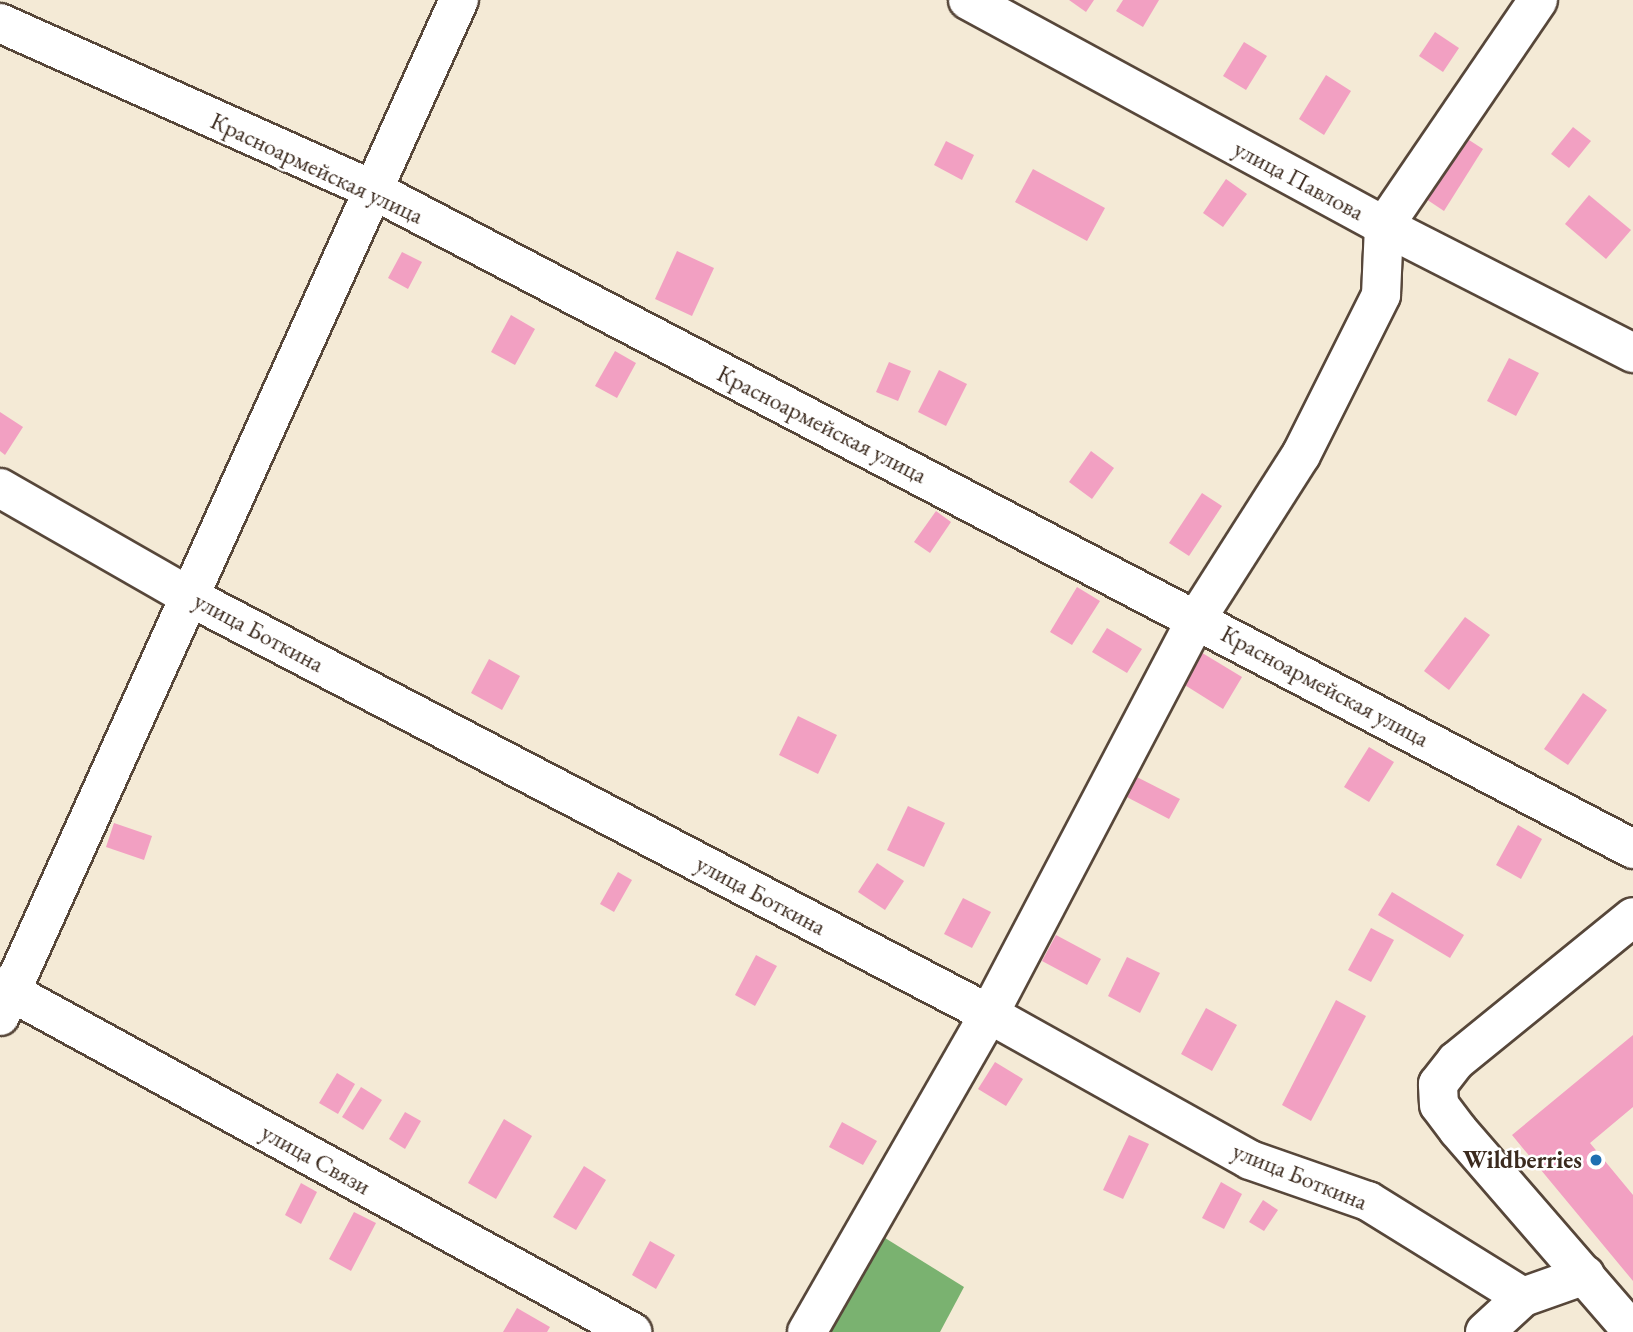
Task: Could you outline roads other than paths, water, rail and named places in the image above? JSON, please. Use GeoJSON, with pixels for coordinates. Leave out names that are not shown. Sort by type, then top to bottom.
{"type":"FeatureCollection","features":[{"type":"Feature","properties":{"kind":"street"},"geometry":{"type":"LineString","coordinates":[[4,998],[192,598],[459,0]]}},
{"type":"Feature","properties":{"kind":"street","name":"улица Павлова"},"geometry":{"type":"LineString","coordinates":[[968,0],[1384,226],[1633,353]]}},
{"type":"Feature","properties":{"kind":"street"},"geometry":{"type":"LineString","coordinates":[[807,1332],[989,1014],[1197,618],[1301,455],[1381,295],[1384,226],[1538,0]]}},
{"type":"Feature","properties":{"kind":"street","name":"Красноармейская улица"},"geometry":{"type":"LineString","coordinates":[[0,23],[375,191],[1197,618],[1633,849]]}},
{"type":"Feature","properties":{"kind":"street","name":"улица Боткина"},"geometry":{"type":"LineString","coordinates":[[0,488],[192,598],[989,1014],[1250,1160],[1368,1201],[1523,1297]]}},
{"type":"Feature","properties":{"kind":"street"},"geometry":{"type":"LineString","coordinates":[[1633,917],[1456,1061],[1438,1084],[1439,1105],[1458,1130],[1633,1332]]}},
{"type":"Feature","properties":{"kind":"street","name":"улица Связи"},"geometry":{"type":"LineString","coordinates":[[4,998],[632,1332]]}},
{"type":"Feature","properties":{"kind":"street"},"geometry":{"type":"LineString","coordinates":[[1485,1332],[1523,1297],[1585,1275]]}},
{"type":"Feature","properties":{"kind":"place","name":"Wildberries"},"geometry":{"type":"Point","coordinates":[1596,1160]}}]}
